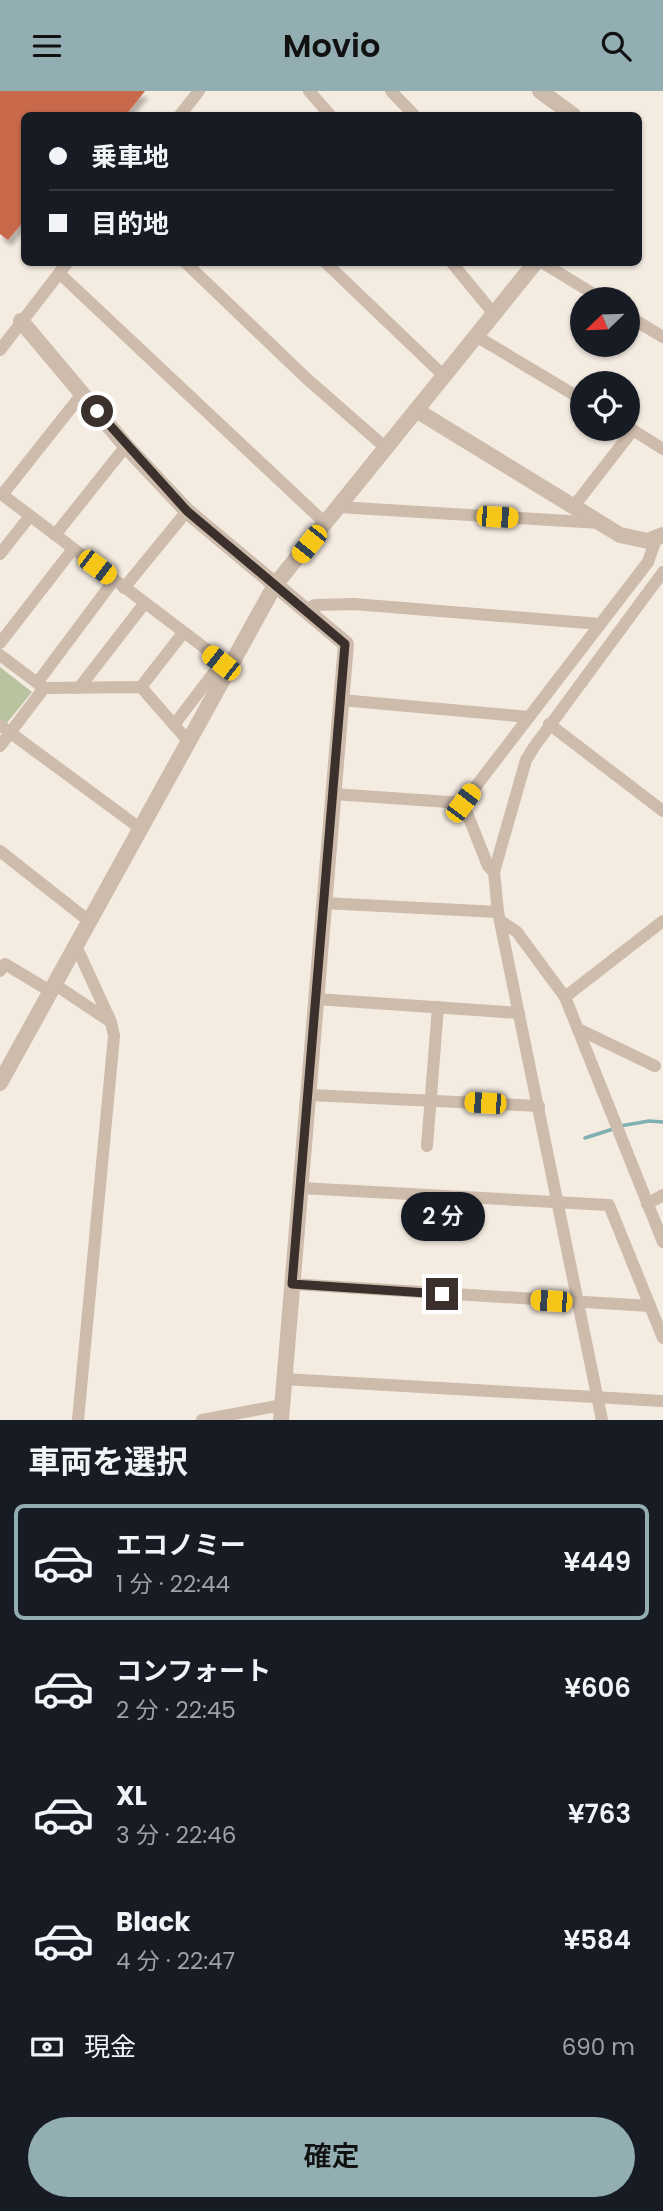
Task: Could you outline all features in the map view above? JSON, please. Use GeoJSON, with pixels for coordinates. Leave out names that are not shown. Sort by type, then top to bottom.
{"type":"FeatureCollection","features":[{"type":"Feature","properties":{"kind":"street"},"geometry":{"type":"LineString","coordinates":[[182,112],[199,91]]}},
{"type":"Feature","properties":{"kind":"street"},"geometry":{"type":"LineString","coordinates":[[309,91],[327,112]]}},
{"type":"Feature","properties":{"kind":"street"},"geometry":{"type":"LineString","coordinates":[[391,91],[411,112]]}},
{"type":"Feature","properties":{"kind":"street"},"geometry":{"type":"LineString","coordinates":[[540,91],[569,112]]}},
{"type":"Feature","properties":{"kind":"street"},"geometry":{"type":"LineString","coordinates":[[189,266],[306,378],[386,448]]}},
{"type":"Feature","properties":{"kind":"street"},"geometry":{"type":"LineString","coordinates":[[329,266],[444,376]]}},
{"type":"Feature","properties":{"kind":"street"},"geometry":{"type":"LineString","coordinates":[[454,266],[494,314]]}},
{"type":"Feature","properties":{"kind":"street"},"geometry":{"type":"LineString","coordinates":[[0,1083],[189,742],[226,665],[275,585],[534,266]]}},
{"type":"Feature","properties":{"kind":"street"},"geometry":{"type":"LineString","coordinates":[[549,266],[583,287]]}},
{"type":"Feature","properties":{"kind":"street"},"geometry":{"type":"LineString","coordinates":[[0,350],[63,268],[325,523]]}},
{"type":"Feature","properties":{"kind":"street"},"geometry":{"type":"LineString","coordinates":[[21,321],[126,446],[187,511],[345,644],[281,1412],[202,1420]]}},
{"type":"Feature","properties":{"kind":"street"},"geometry":{"type":"LineString","coordinates":[[640,323],[663,337]]}},
{"type":"Feature","properties":{"kind":"street"},"geometry":{"type":"LineString","coordinates":[[476,336],[570,392]]}},
{"type":"Feature","properties":{"kind":"street"},"geometry":{"type":"LineString","coordinates":[[82,394],[1,494],[226,665]]}},
{"type":"Feature","properties":{"kind":"street"},"geometry":{"type":"LineString","coordinates":[[416,410],[630,539],[659,537],[648,562],[463,803]]}},
{"type":"Feature","properties":{"kind":"street"},"geometry":{"type":"LineString","coordinates":[[640,435],[663,450]]}},
{"type":"Feature","properties":{"kind":"street"},"geometry":{"type":"LineString","coordinates":[[574,506],[621,441]]}},
{"type":"Feature","properties":{"kind":"street"},"geometry":{"type":"LineString","coordinates":[[55,535],[126,446]]}},
{"type":"Feature","properties":{"kind":"street"},"geometry":{"type":"LineString","coordinates":[[338,507],[603,524]]}},
{"type":"Feature","properties":{"kind":"street"},"geometry":{"type":"LineString","coordinates":[[0,745],[5,728],[119,584],[187,511]]}},
{"type":"Feature","properties":{"kind":"street"},"geometry":{"type":"LineString","coordinates":[[0,554],[30,516]]}},
{"type":"Feature","properties":{"kind":"street"},"geometry":{"type":"LineString","coordinates":[[0,643],[73,549]]}},
{"type":"Feature","properties":{"kind":"street"},"geometry":{"type":"LineString","coordinates":[[602,1420],[500,917],[494,872],[526,760],[663,572]]}},
{"type":"Feature","properties":{"kind":"street"},"geometry":{"type":"LineString","coordinates":[[79,688],[144,604]]}},
{"type":"Feature","properties":{"kind":"street"},"geometry":{"type":"LineString","coordinates":[[306,609],[315,605],[354,604],[600,624]]}},
{"type":"Feature","properties":{"kind":"street"},"geometry":{"type":"LineString","coordinates":[[141,687],[183,633]]}},
{"type":"Feature","properties":{"kind":"street"},"geometry":{"type":"LineString","coordinates":[[0,655],[41,685],[79,688],[141,687],[189,742]]}},
{"type":"Feature","properties":{"kind":"street"},"geometry":{"type":"LineString","coordinates":[[174,725],[226,665]]}},
{"type":"Feature","properties":{"kind":"street"},"geometry":{"type":"LineString","coordinates":[[341,700],[529,717]]}},
{"type":"Feature","properties":{"kind":"street"},"geometry":{"type":"LineString","coordinates":[[549,725],[663,811]]}},
{"type":"Feature","properties":{"kind":"street"},"geometry":{"type":"LineString","coordinates":[[5,728],[141,829]]}},
{"type":"Feature","properties":{"kind":"street"},"geometry":{"type":"LineString","coordinates":[[333,794],[463,803]]}},
{"type":"Feature","properties":{"kind":"street"},"geometry":{"type":"LineString","coordinates":[[463,803],[488,866],[494,872]]}},
{"type":"Feature","properties":{"kind":"street"},"geometry":{"type":"LineString","coordinates":[[0,851],[89,921]]}},
{"type":"Feature","properties":{"kind":"street"},"geometry":{"type":"LineString","coordinates":[[324,903],[500,917],[517,932],[565,997],[663,1242]]}},
{"type":"Feature","properties":{"kind":"street"},"geometry":{"type":"LineString","coordinates":[[565,997],[663,921]]}},
{"type":"Feature","properties":{"kind":"street"},"geometry":{"type":"LineString","coordinates":[[76,946],[111,1022],[114,1035],[78,1420]]}},
{"type":"Feature","properties":{"kind":"street"},"geometry":{"type":"LineString","coordinates":[[0,971],[5,964],[86,1002],[111,1022]]}},
{"type":"Feature","properties":{"kind":"street"},"geometry":{"type":"LineString","coordinates":[[316,999],[519,1013]]}},
{"type":"Feature","properties":{"kind":"street"},"geometry":{"type":"LineString","coordinates":[[428,1146],[438,1007]]}},
{"type":"Feature","properties":{"kind":"street"},"geometry":{"type":"LineString","coordinates":[[578,1029],[655,1066]]}},
{"type":"Feature","properties":{"kind":"street"},"geometry":{"type":"LineString","coordinates":[[309,1095],[538,1106]]}},
{"type":"Feature","properties":{"kind":"street"},"geometry":{"type":"LineString","coordinates":[[301,1188],[609,1205],[663,1338]]}},
{"type":"Feature","properties":{"kind":"street"},"geometry":{"type":"LineString","coordinates":[[647,1204],[663,1195]]}},
{"type":"Feature","properties":{"kind":"street"},"geometry":{"type":"LineString","coordinates":[[292,1284],[650,1306]]}},
{"type":"Feature","properties":{"kind":"street"},"geometry":{"type":"LineString","coordinates":[[284,1379],[597,1395],[663,1401]]}},
{"type":"Feature","properties":{"kind":"green space"},"geometry":{"type":"Polygon","coordinates":[[[0,667],[32,692],[6,724],[0,719],[0,667]]]}},
{"type":"Feature","properties":{"kind":"building"},"geometry":{"type":"Polygon","coordinates":[[[0,91],[145,91],[128,112],[21,112],[21,225],[8,240],[0,234],[0,91]]]}},
{"type":"Feature","properties":{"kind":"waterway"},"geometry":{"type":"LineString","coordinates":[[620,1126],[649,1121],[663,1122]]}},
{"type":"Feature","properties":{"kind":"waterway"},"geometry":{"type":"LineString","coordinates":[[585,1138],[613,1129]]}},
{"type":"Feature","properties":{"kind":"route"},"geometry":{"type":"LineString","coordinates":[[97,411],[187,511],[345,644],[292,1284],[442,1294]]}}]}
